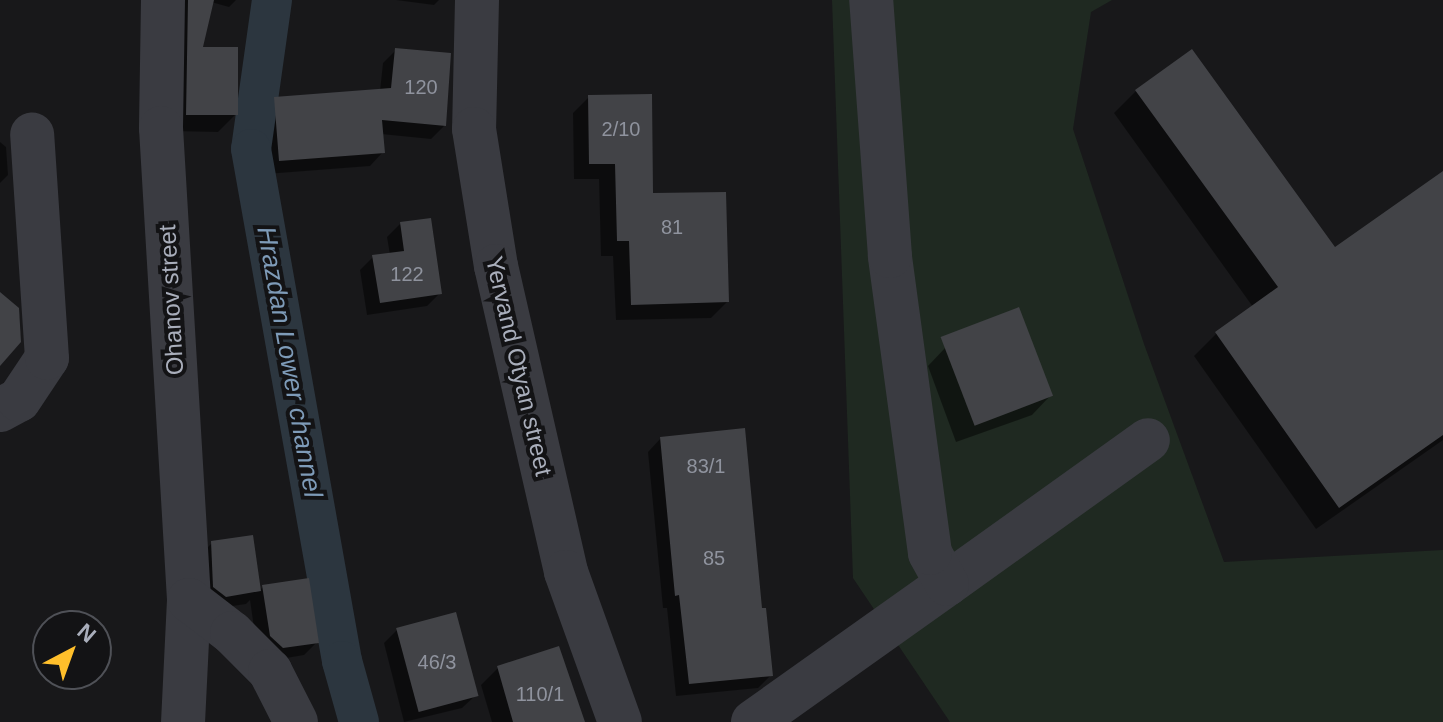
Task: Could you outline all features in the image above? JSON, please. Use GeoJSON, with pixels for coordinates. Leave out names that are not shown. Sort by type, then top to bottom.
{"type":"FeatureCollection","features":[{"type":"Feature","properties":{"kind":"street","name":"Ohanov street"},"geometry":{"type":"LineString","coordinates":[[163,0],[161,128],[189,600],[183,722]]}},
{"type":"Feature","properties":{"kind":"street","name":"Yervand Otyan street"},"geometry":{"type":"LineString","coordinates":[[477,0],[474,129],[496,266],[566,572],[620,722]]}},
{"type":"Feature","properties":{"kind":"street"},"geometry":{"type":"LineString","coordinates":[[871,0],[890,256],[930,553],[947,584]]}},
{"type":"Feature","properties":{"kind":"street"},"geometry":{"type":"LineString","coordinates":[[0,410],[19,400],[47,358],[32,135]]}},
{"type":"Feature","properties":{"kind":"street"},"geometry":{"type":"LineString","coordinates":[[753,722],[1148,440]]}},
{"type":"Feature","properties":{"kind":"street"},"geometry":{"type":"LineString","coordinates":[[189,600],[232,633],[270,671],[296,722]]}},
{"type":"Feature","properties":{"kind":"shaded area"},"geometry":{"type":"Polygon","coordinates":[[[832,0],[1112,0],[1091,12],[1073,129],[1144,344],[1224,562],[1443,550],[1443,722],[950,722],[853,578],[832,0]]]}},
{"type":"Feature","properties":{"kind":"building"},"geometry":{"type":"Polygon","coordinates":[[[188,0],[214,0],[203,47],[238,47],[238,115],[186,115],[188,0]]]}},
{"type":"Feature","properties":{"kind":"building"},"geometry":{"type":"Polygon","coordinates":[[[395,48],[451,53],[446,126],[382,120],[385,153],[279,161],[274,97],[391,88],[395,48]]]}},
{"type":"Feature","properties":{"kind":"building"},"geometry":{"type":"Polygon","coordinates":[[[1192,49],[1335,247],[1443,171],[1443,435],[1339,508],[1215,332],[1278,287],[1135,90],[1192,49]]]}},
{"type":"Feature","properties":{"kind":"building"},"geometry":{"type":"Polygon","coordinates":[[[652,94],[653,193],[726,192],[729,302],[631,305],[629,241],[617,241],[615,164],[589,164],[588,95],[652,94]]]}},
{"type":"Feature","properties":{"kind":"building"},"geometry":{"type":"Polygon","coordinates":[[[431,218],[442,294],[380,303],[372,255],[404,251],[400,222],[431,218]]]}},
{"type":"Feature","properties":{"kind":"building"},"geometry":{"type":"Polygon","coordinates":[[[0,292],[19,308],[21,342],[0,366],[0,292]]]}},
{"type":"Feature","properties":{"kind":"building"},"geometry":{"type":"Polygon","coordinates":[[[1019,307],[1053,396],[975,426],[941,337],[1019,307]]]}},
{"type":"Feature","properties":{"kind":"building"},"geometry":{"type":"Polygon","coordinates":[[[745,428],[762,608],[766,608],[773,676],[689,684],[679,595],[675,596],[660,437],[745,428]]]}},
{"type":"Feature","properties":{"kind":"building"},"geometry":{"type":"Polygon","coordinates":[[[253,535],[261,591],[226,597],[213,587],[211,541],[253,535]]]}},
{"type":"Feature","properties":{"kind":"building"},"geometry":{"type":"Polygon","coordinates":[[[309,578],[319,643],[283,648],[270,636],[262,585],[309,578]]]}},
{"type":"Feature","properties":{"kind":"building"},"geometry":{"type":"Polygon","coordinates":[[[456,612],[479,696],[419,712],[396,628],[456,612]]]}},
{"type":"Feature","properties":{"kind":"building"},"geometry":{"type":"Polygon","coordinates":[[[559,646],[585,722],[513,722],[497,666],[559,646]]]}},
{"type":"Feature","properties":{"kind":"waterway","name":"Hrazdan Lower channel"},"geometry":{"type":"LineString","coordinates":[[272,0],[251,149],[342,661],[359,722]]}}]}
